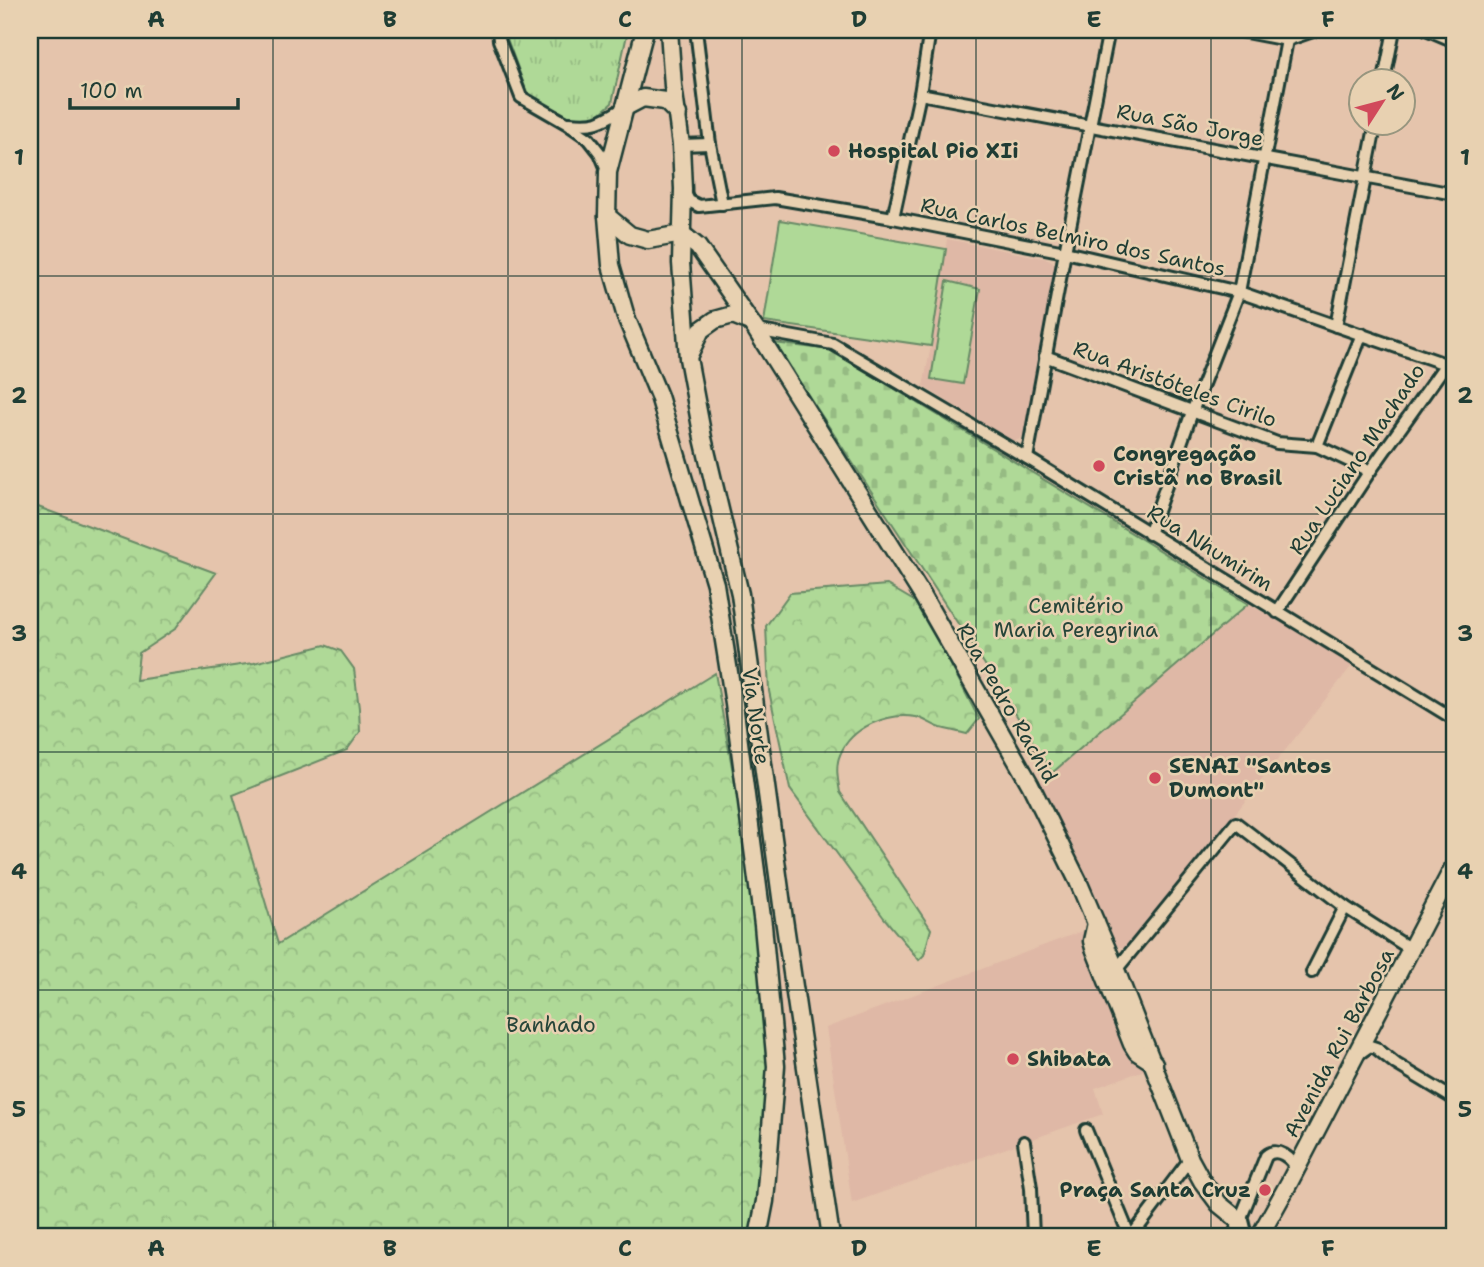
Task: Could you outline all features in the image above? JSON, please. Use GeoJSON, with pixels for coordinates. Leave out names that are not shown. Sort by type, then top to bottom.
{"type":"FeatureCollection","features":[{"type":"Feature","properties":{"kind":"main road","name":"Via Norte"},"geometry":{"type":"LineString","coordinates":[[645,30],[608,172],[607,216],[611,265],[626,317],[659,397],[715,584],[734,704],[764,925],[776,1066],[765,1201],[758,1237]]}},
{"type":"Feature","properties":{"kind":"main road","name":"Via Norte"},"geometry":{"type":"LineString","coordinates":[[669,30],[681,145],[681,263],[688,358],[703,438],[740,594],[831,1237]]}},
{"type":"Feature","properties":{"kind":"main road"},"geometry":{"type":"LineString","coordinates":[[624,108],[643,98],[665,100],[678,114]]}},
{"type":"Feature","properties":{"kind":"main road"},"geometry":{"type":"LineString","coordinates":[[607,216],[630,235],[648,240],[682,234]]}},
{"type":"Feature","properties":{"kind":"main road","name":"Rua Pedro Rachid"},"geometry":{"type":"LineString","coordinates":[[682,234],[698,247],[754,326],[922,595],[1030,784],[1096,923],[1190,1159],[1219,1204],[1242,1229]]}},
{"type":"Feature","properties":{"kind":"main road"},"geometry":{"type":"LineString","coordinates":[[688,358],[701,330],[715,320],[733,315],[754,326]]}},
{"type":"Feature","properties":{"kind":"main road","name":"Avenida Rui Barbosa"},"geometry":{"type":"LineString","coordinates":[[1259,1237],[1453,874]]}},
{"type":"Feature","properties":{"kind":"main road"},"geometry":{"type":"LineString","coordinates":[[1096,923],[1092,941],[1094,948],[1132,1044],[1137,1052],[1154,1063]]}},
{"type":"Feature","properties":{"kind":"main road"},"geometry":{"type":"LineString","coordinates":[[1242,1229],[1270,1217]]}},
{"type":"Feature","properties":{"kind":"street"},"geometry":{"type":"LineString","coordinates":[[498,30],[499,40],[522,97],[589,139],[600,153],[608,172]]}},
{"type":"Feature","properties":{"kind":"street"},"geometry":{"type":"LineString","coordinates":[[696,30],[710,144],[722,204]]}},
{"type":"Feature","properties":{"kind":"street"},"geometry":{"type":"LineString","coordinates":[[893,218],[920,94],[930,30]]}},
{"type":"Feature","properties":{"kind":"street"},"geometry":{"type":"LineString","coordinates":[[1027,458],[1109,30]]}},
{"type":"Feature","properties":{"kind":"street"},"geometry":{"type":"LineString","coordinates":[[1234,30],[1287,40],[1316,30]]}},
{"type":"Feature","properties":{"kind":"street"},"geometry":{"type":"LineString","coordinates":[[1387,66],[1394,30]]}},
{"type":"Feature","properties":{"kind":"street"},"geometry":{"type":"LineString","coordinates":[[1428,30],[1454,41]]}},
{"type":"Feature","properties":{"kind":"street"},"geometry":{"type":"LineString","coordinates":[[1149,534],[1192,412],[1239,292],[1287,40]]}},
{"type":"Feature","properties":{"kind":"street","name":"Rua São Jorge"},"geometry":{"type":"LineString","coordinates":[[920,94],[1453,193]]}},
{"type":"Feature","properties":{"kind":"street"},"geometry":{"type":"LineString","coordinates":[[566,123],[590,125],[624,108]]}},
{"type":"Feature","properties":{"kind":"street"},"geometry":{"type":"LineString","coordinates":[[1336,326],[1374,136]]}},
{"type":"Feature","properties":{"kind":"street"},"geometry":{"type":"LineString","coordinates":[[681,145],[710,144]]}},
{"type":"Feature","properties":{"kind":"street"},"geometry":{"type":"LineString","coordinates":[[1453,193],[1454,179]]}},
{"type":"Feature","properties":{"kind":"street","name":"Rua Carlos Belmiro dos Santos"},"geometry":{"type":"LineString","coordinates":[[683,189],[689,201],[699,206],[775,198],[1065,252],[1239,292],[1450,365]]}},
{"type":"Feature","properties":{"kind":"street","name":"Rua Nhumirim"},"geometry":{"type":"LineString","coordinates":[[754,326],[833,344],[1027,458],[1454,719]]}},
{"type":"Feature","properties":{"kind":"street"},"geometry":{"type":"LineString","coordinates":[[1317,446],[1362,334]]}},
{"type":"Feature","properties":{"kind":"street","name":"Rua Aristóteles Cirilo"},"geometry":{"type":"LineString","coordinates":[[1045,356],[1277,443],[1317,446],[1370,471]]}},
{"type":"Feature","properties":{"kind":"street","name":"Rua Luciano Machado"},"geometry":{"type":"LineString","coordinates":[[1277,612],[1370,471],[1450,365]]}},
{"type":"Feature","properties":{"kind":"street"},"geometry":{"type":"LineString","coordinates":[[1116,970],[1236,823],[1345,907],[1412,950]]}},
{"type":"Feature","properties":{"kind":"street"},"geometry":{"type":"LineString","coordinates":[[1312,972],[1345,907]]}},
{"type":"Feature","properties":{"kind":"street"},"geometry":{"type":"LineString","coordinates":[[1356,1057],[1365,1048],[1376,1048],[1396,1064],[1454,1099]]}},
{"type":"Feature","properties":{"kind":"street"},"geometry":{"type":"LineString","coordinates":[[1086,1130],[1130,1237]]}},
{"type":"Feature","properties":{"kind":"street"},"geometry":{"type":"LineString","coordinates":[[1024,1142],[1031,1188],[1033,1237]]}},
{"type":"Feature","properties":{"kind":"street"},"geometry":{"type":"LineString","coordinates":[[1233,1237],[1242,1229],[1266,1156],[1277,1152],[1290,1158],[1297,1170]]}},
{"type":"Feature","properties":{"kind":"street"},"geometry":{"type":"LineString","coordinates":[[1130,1237],[1190,1159]]}},
{"type":"Feature","properties":{"kind":"shaded area"},"geometry":{"type":"Polygon","coordinates":[[[947,239],[1048,259],[1055,266],[1025,433],[1012,442],[923,386],[947,239]]]}},
{"type":"Feature","properties":{"kind":"shaded area","name":"SENAI \"Santos Dumont\""},"geometry":{"type":"Polygon","coordinates":[[[1248,604],[1354,663],[1134,942],[1126,948],[1117,946],[1040,783],[1248,604]]]}},
{"type":"Feature","properties":{"kind":"shaded area","name":"Shibata"},"geometry":{"type":"Polygon","coordinates":[[[1082,931],[1128,1047],[1150,1068],[1095,1088],[1103,1114],[852,1203],[826,1028],[1082,931]]]}},
{"type":"Feature","properties":{"kind":"green space"},"geometry":{"type":"Polygon","coordinates":[[[505,30],[628,30],[612,103],[597,116],[572,118],[528,95],[505,30]]]}},
{"type":"Feature","properties":{"kind":"green space"},"geometry":{"type":"Polygon","coordinates":[[[780,220],[946,249],[931,346],[764,322],[780,220]]]}},
{"type":"Feature","properties":{"kind":"green space"},"geometry":{"type":"Polygon","coordinates":[[[947,281],[980,289],[963,384],[931,379],[947,281]]]}},
{"type":"Feature","properties":{"kind":"green space","name":"Cemitério Maria Peregrina"},"geometry":{"type":"Polygon","coordinates":[[[774,343],[831,350],[1248,604],[1052,773],[993,677],[774,343]]]}},
{"type":"Feature","properties":{"kind":"green space","name":"Banhado"},"geometry":{"type":"Polygon","coordinates":[[[30,504],[216,573],[175,629],[139,653],[136,680],[254,663],[325,645],[341,651],[354,669],[360,732],[347,750],[233,795],[278,944],[715,673],[738,800],[755,925],[768,1070],[757,1207],[751,1237],[30,1237],[30,504]]]}},
{"type":"Feature","properties":{"kind":"green space"},"geometry":{"type":"Polygon","coordinates":[[[887,585],[914,601],[979,719],[967,734],[941,728],[916,717],[883,719],[861,729],[845,745],[838,759],[840,792],[931,929],[924,955],[919,960],[884,918],[790,789],[769,691],[766,626],[790,593],[887,585]]]}},
{"type":"Feature","properties":{"kind":"place","name":"Hospital Pio XIi"},"geometry":{"type":"Point","coordinates":[834,151]}},
{"type":"Feature","properties":{"kind":"place","name":"Congregação Cristã no Brasil"},"geometry":{"type":"Point","coordinates":[1099,466]}},
{"type":"Feature","properties":{"kind":"place","name":"SENAI \"Santos Dumont\""},"geometry":{"type":"Point","coordinates":[1155,778]}},
{"type":"Feature","properties":{"kind":"place","name":"Shibata"},"geometry":{"type":"Point","coordinates":[1013,1059]}},
{"type":"Feature","properties":{"kind":"place","name":"Praça Santa Cruz"},"geometry":{"type":"Point","coordinates":[1265,1190]}}]}
